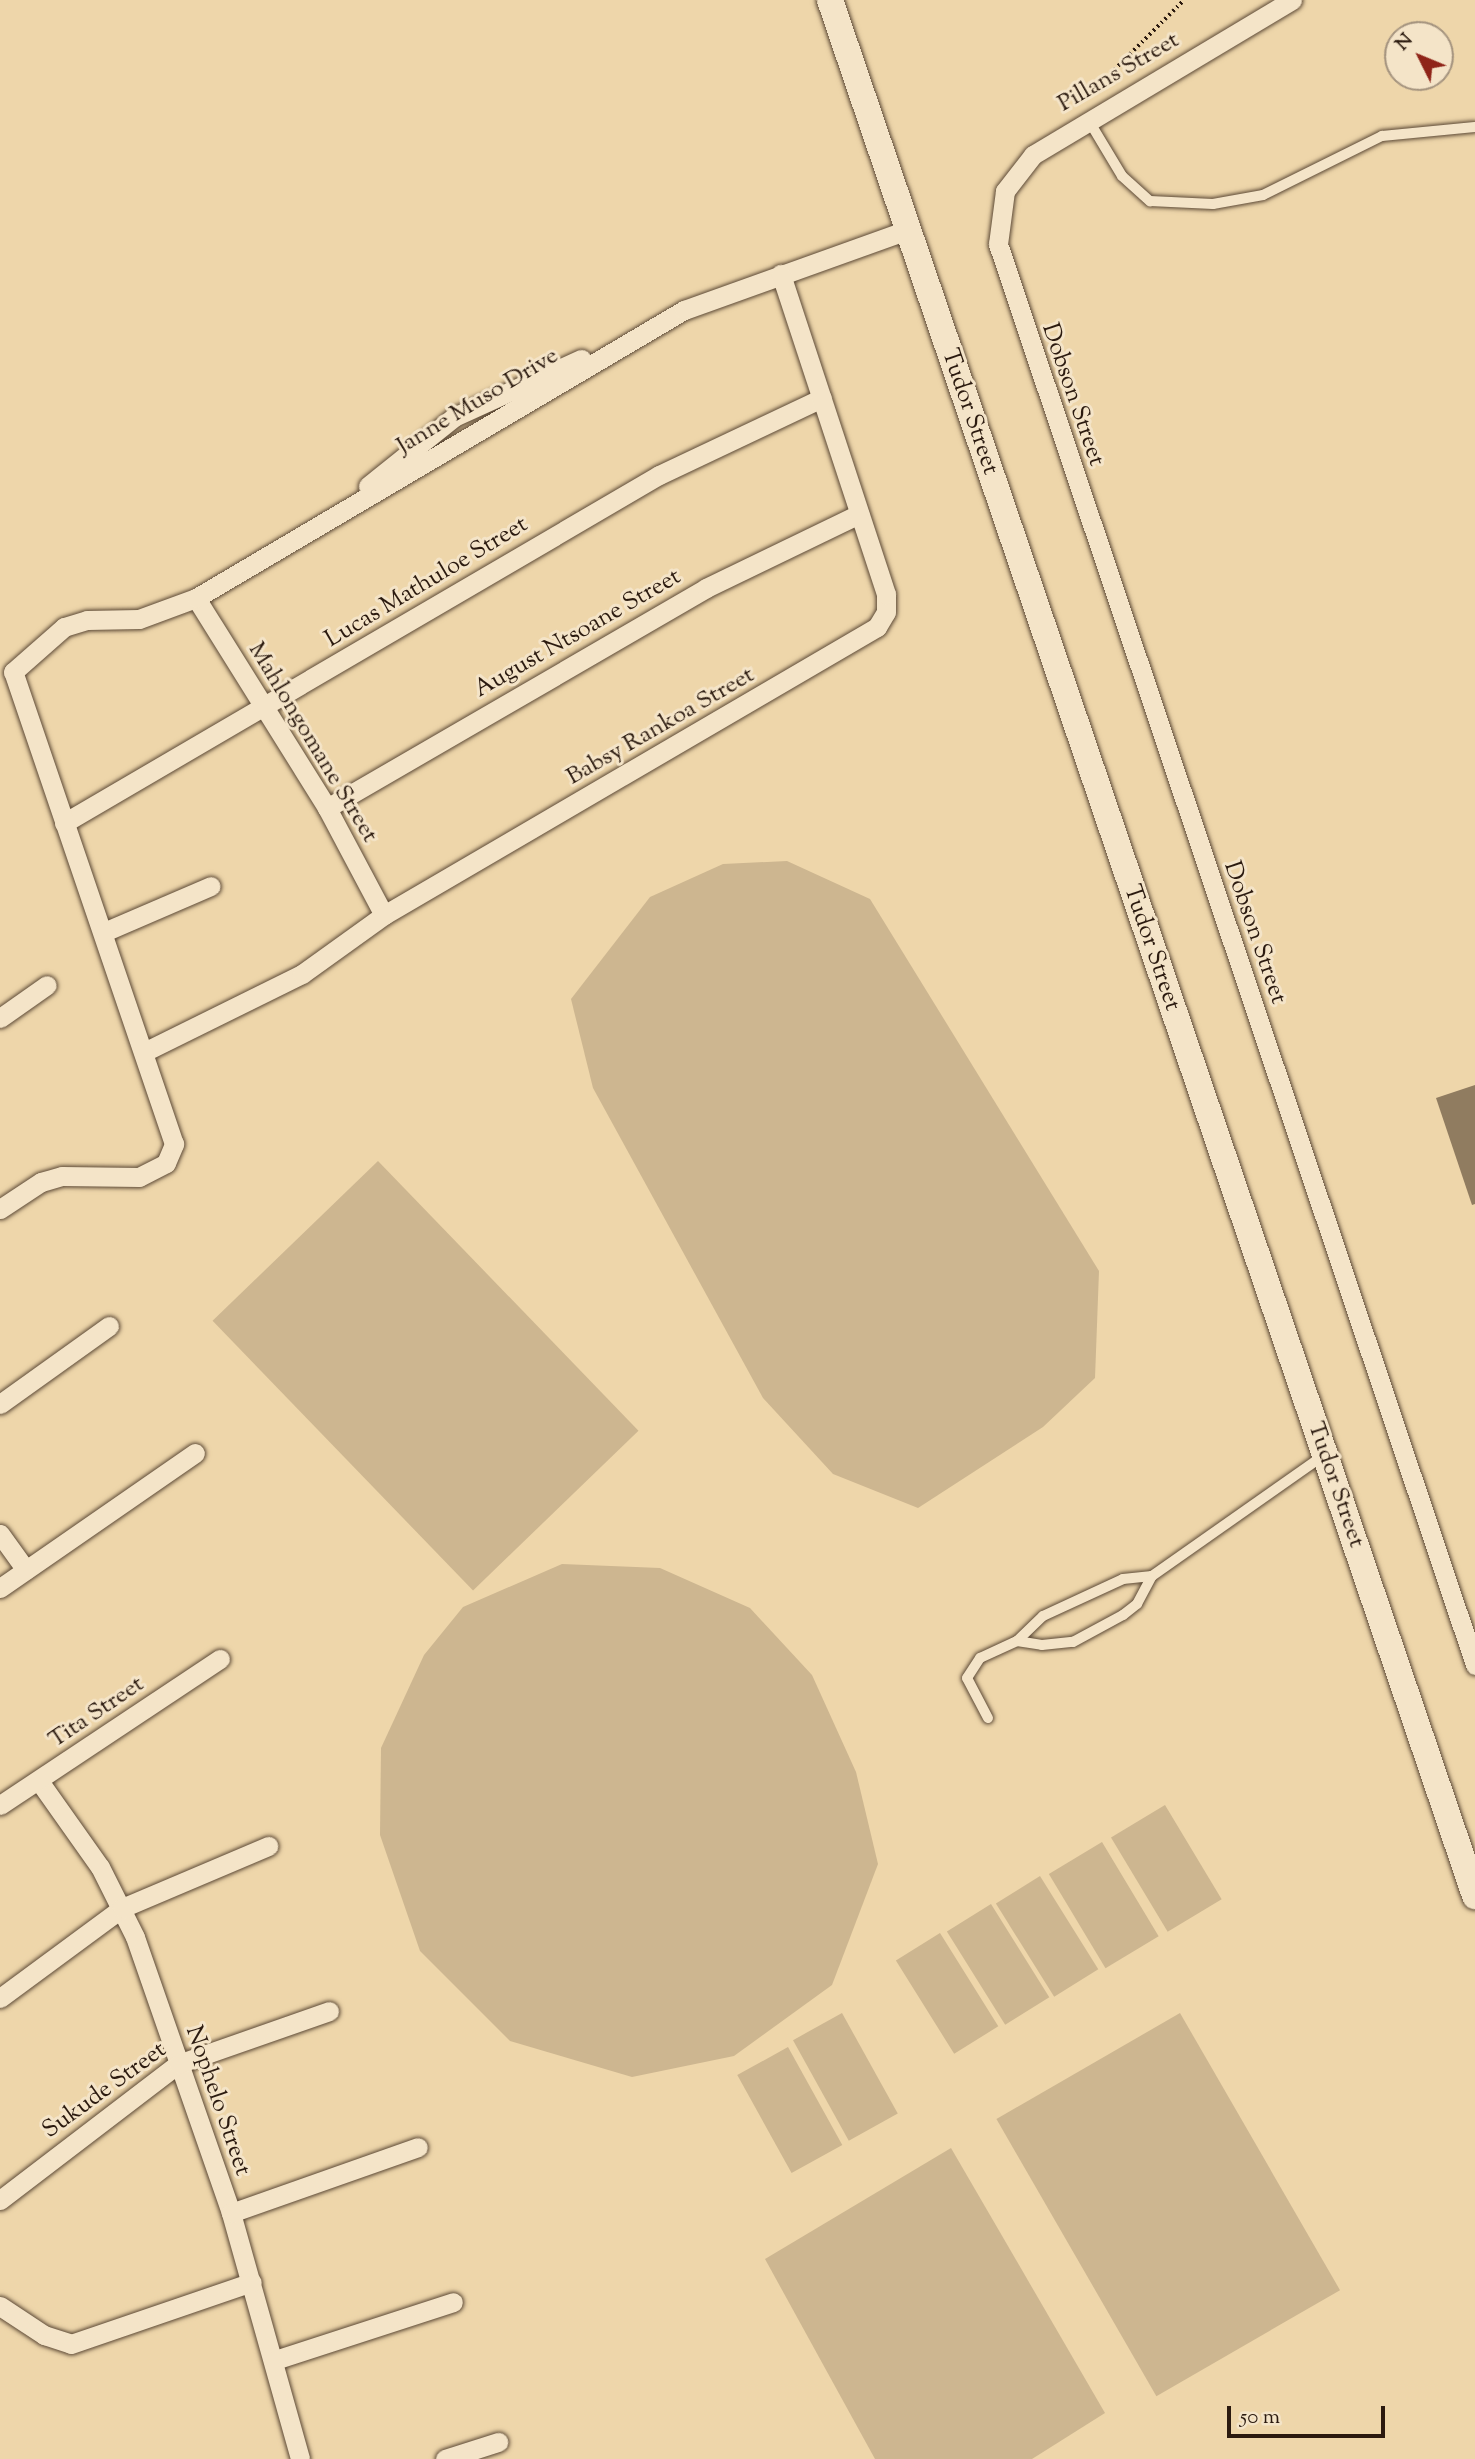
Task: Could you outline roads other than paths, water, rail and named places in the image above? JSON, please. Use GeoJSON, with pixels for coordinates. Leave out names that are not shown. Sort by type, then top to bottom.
{"type":"FeatureCollection","features":[{"type":"Feature","properties":{"kind":"street","name":"Tudor Street"},"geometry":{"type":"LineString","coordinates":[[830,0],[1475,1896]]}},
{"type":"Feature","properties":{"kind":"street","name":"Pillans Street"},"geometry":{"type":"LineString","coordinates":[[998,214],[1005,191],[1033,155],[1292,0]]}},
{"type":"Feature","properties":{"kind":"street","name":"Dobson Street"},"geometry":{"type":"LineString","coordinates":[[998,214],[1003,273],[1475,1665]]}},
{"type":"Feature","properties":{"kind":"street","name":"Janne Muso Drive"},"geometry":{"type":"LineString","coordinates":[[7,673],[50,637],[74,623],[139,620],[196,598],[342,511],[454,417],[639,335],[684,310],[908,230]]}},
{"type":"Feature","properties":{"kind":"street","name":"Babsy Rankoa Street"},"geometry":{"type":"LineString","coordinates":[[146,1051],[273,991],[384,915],[877,626],[886,612],[886,594],[781,274]]}},
{"type":"Feature","properties":{"kind":"street","name":"Lucas Mathuloe Street"},"geometry":{"type":"LineString","coordinates":[[64,823],[659,475],[822,398]]}},
{"type":"Feature","properties":{"kind":"street","name":"August Ntsoane Street"},"geometry":{"type":"LineString","coordinates":[[327,808],[706,589],[859,513]]}},
{"type":"Feature","properties":{"kind":"street","name":"Mahlongomane Street"},"geometry":{"type":"LineString","coordinates":[[196,598],[327,808],[384,915]]}},
{"type":"Feature","properties":{"kind":"street"},"geometry":{"type":"LineString","coordinates":[[0,1209],[41,1182],[62,1176],[139,1177],[166,1163],[174,1144],[146,1051],[104,932],[7,673]]}},
{"type":"Feature","properties":{"kind":"street"},"geometry":{"type":"LineString","coordinates":[[104,932],[211,886]]}},
{"type":"Feature","properties":{"kind":"street"},"geometry":{"type":"LineString","coordinates":[[0,1018],[47,985]]}},
{"type":"Feature","properties":{"kind":"street"},"geometry":{"type":"LineString","coordinates":[[0,1404],[109,1326]]}},
{"type":"Feature","properties":{"kind":"street"},"geometry":{"type":"LineString","coordinates":[[0,1588],[195,1453]]}},
{"type":"Feature","properties":{"kind":"street"},"geometry":{"type":"LineString","coordinates":[[0,1534],[26,1570]]}},
{"type":"Feature","properties":{"kind":"street","name":"Tita Street"},"geometry":{"type":"LineString","coordinates":[[0,1804],[39,1781],[220,1660]]}},
{"type":"Feature","properties":{"kind":"street","name":"Nophelo Street"},"geometry":{"type":"LineString","coordinates":[[39,1781],[122,1908],[231,2213],[275,2360],[300,2459]]}},
{"type":"Feature","properties":{"kind":"street"},"geometry":{"type":"LineString","coordinates":[[0,1998],[122,1908],[268,1846]]}},
{"type":"Feature","properties":{"kind":"street","name":"Sukude Street"},"geometry":{"type":"LineString","coordinates":[[0,2200],[178,2064],[329,2011]]}},
{"type":"Feature","properties":{"kind":"street"},"geometry":{"type":"LineString","coordinates":[[231,2213],[418,2147]]}},
{"type":"Feature","properties":{"kind":"street"},"geometry":{"type":"LineString","coordinates":[[0,2306],[44,2335],[71,2344],[252,2282]]}},
{"type":"Feature","properties":{"kind":"street"},"geometry":{"type":"LineString","coordinates":[[275,2360],[453,2302]]}},
{"type":"Feature","properties":{"kind":"street"},"geometry":{"type":"LineString","coordinates":[[445,2459],[498,2442]]}},
{"type":"Feature","properties":{"kind":"lane"},"geometry":{"type":"LineString","coordinates":[[1089,120],[1122,176],[1150,201],[1213,204],[1263,195],[1382,136],[1475,127]]}},
{"type":"Feature","properties":{"kind":"lane"},"geometry":{"type":"LineString","coordinates":[[1017,1641],[1073,1642],[1123,1615],[1152,1576],[1325,1455]]}},
{"type":"Feature","properties":{"kind":"lane"},"geometry":{"type":"LineString","coordinates":[[988,1718],[967,1678],[980,1658],[1017,1641],[1043,1616],[1124,1579],[1152,1576]]}}]}
